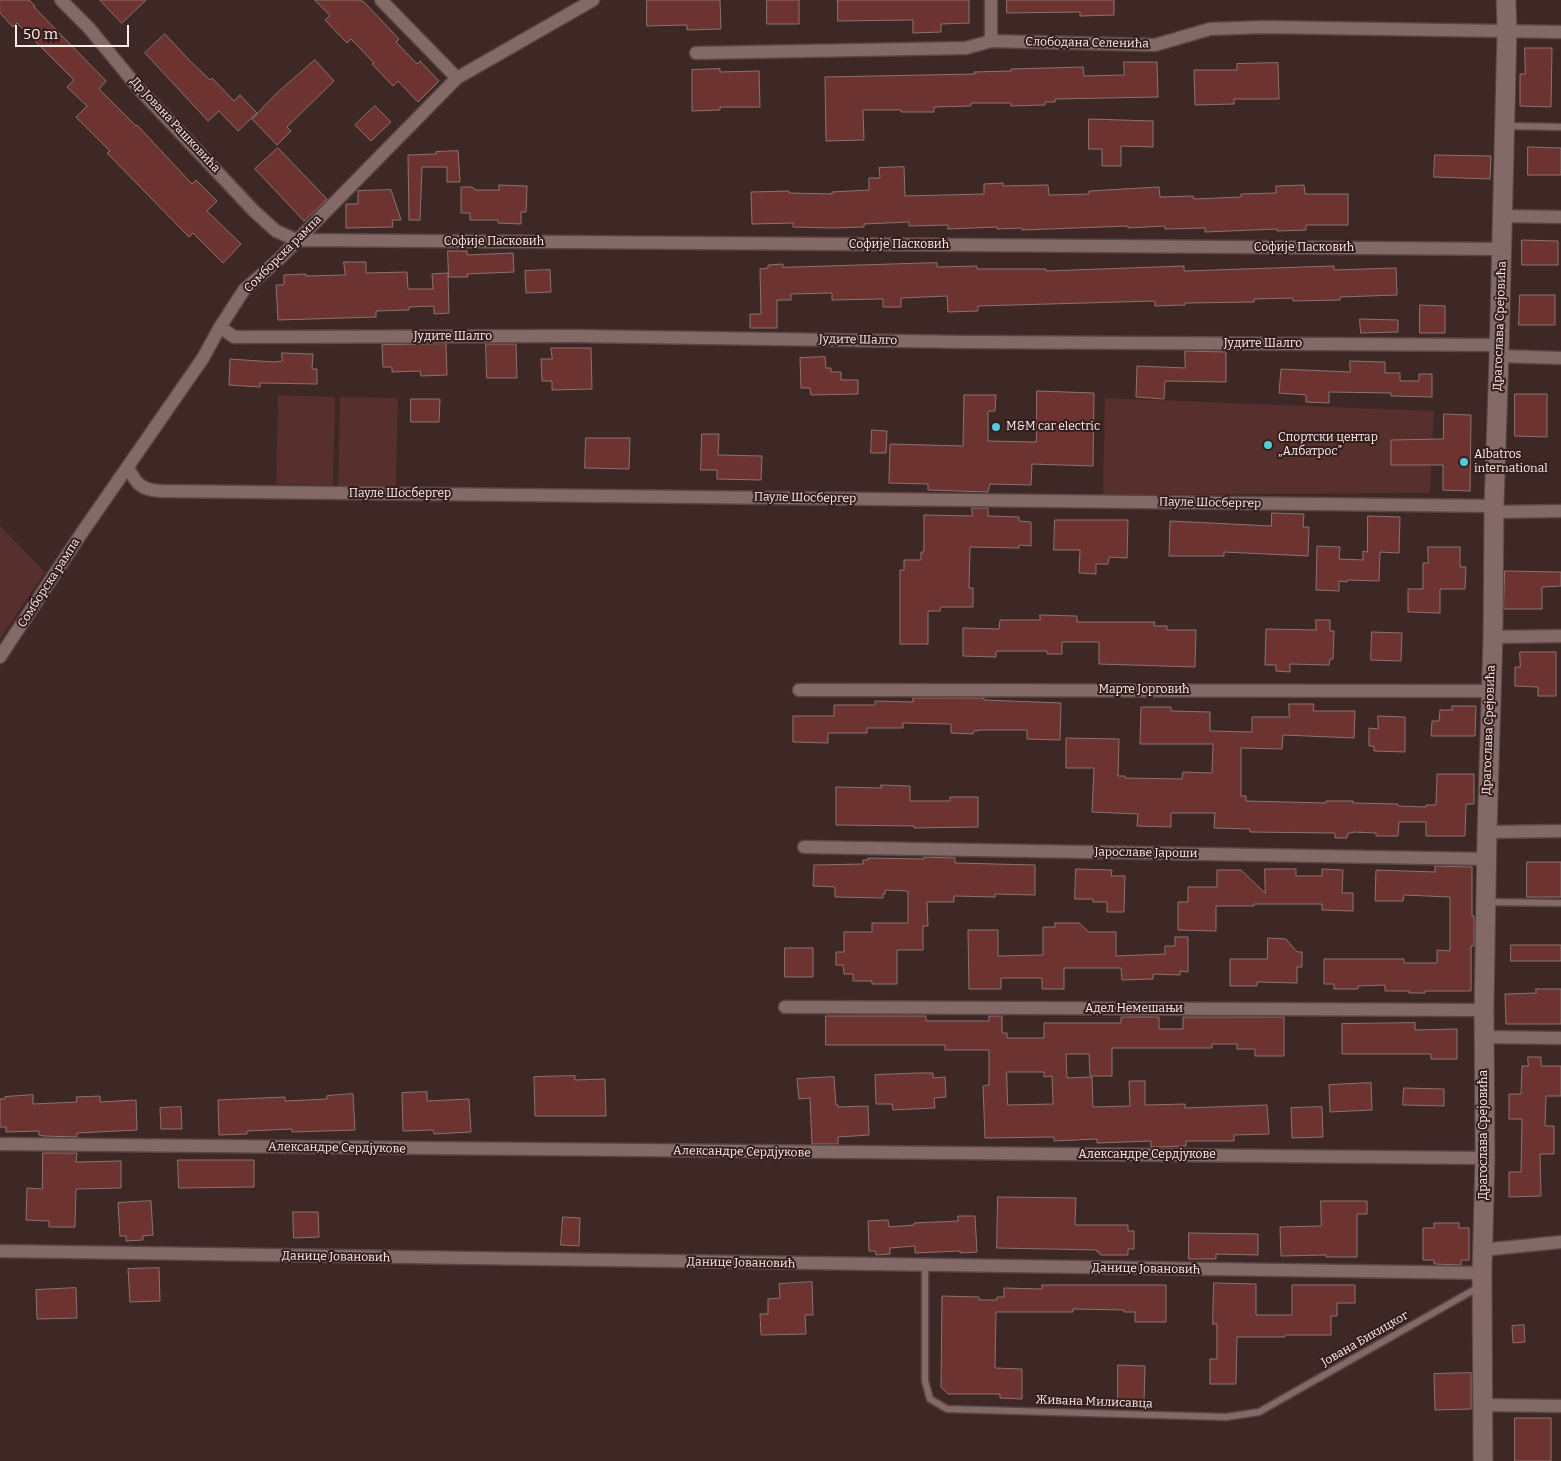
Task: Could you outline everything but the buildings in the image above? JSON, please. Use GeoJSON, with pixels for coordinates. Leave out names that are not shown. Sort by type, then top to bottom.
{"type":"FeatureCollection","features":[{"type":"Feature","properties":{"kind":"street","name":"Др Јована Рашковића"},"geometry":{"type":"LineString","coordinates":[[61,0],[89,28],[140,90],[254,211],[276,231],[297,240]]}},
{"type":"Feature","properties":{"kind":"street"},"geometry":{"type":"LineString","coordinates":[[381,0],[457,78]]}},
{"type":"Feature","properties":{"kind":"street","name":"Сомборска рампа"},"geometry":{"type":"LineString","coordinates":[[0,657],[81,534],[203,358],[244,290],[279,259],[457,78],[593,0]]}},
{"type":"Feature","properties":{"kind":"street"},"geometry":{"type":"LineString","coordinates":[[991,0],[991,41]]}},
{"type":"Feature","properties":{"kind":"street","name":"Драгослава Срејовића"},"geometry":{"type":"LineString","coordinates":[[1483,1461],[1484,1010],[1494,509],[1508,30],[1506,0]]}},
{"type":"Feature","properties":{"kind":"street","name":"Слободана Селенића"},"geometry":{"type":"LineString","coordinates":[[696,52],[966,48],[991,41],[1155,45],[1210,30],[1264,27],[1561,32]]}},
{"type":"Feature","properties":{"kind":"street"},"geometry":{"type":"LineString","coordinates":[[1503,216],[1561,217]]}},
{"type":"Feature","properties":{"kind":"street","name":"Софије Пасковић"},"geometry":{"type":"LineString","coordinates":[[297,240],[1502,249]]}},
{"type":"Feature","properties":{"kind":"street","name":"Јудите Шалго"},"geometry":{"type":"LineString","coordinates":[[220,327],[234,338],[575,336],[977,342],[1499,351],[1561,358]]}},
{"type":"Feature","properties":{"kind":"street","name":"Пауле Шосбергер"},"geometry":{"type":"LineString","coordinates":[[128,467],[131,476],[138,485],[148,490],[161,491],[1561,511]]}},
{"type":"Feature","properties":{"kind":"street"},"geometry":{"type":"LineString","coordinates":[[1492,637],[1561,636]]}},
{"type":"Feature","properties":{"kind":"street","name":"Марте Јорговић"},"geometry":{"type":"LineString","coordinates":[[799,690],[1490,691]]}},
{"type":"Feature","properties":{"kind":"street"},"geometry":{"type":"LineString","coordinates":[[1487,832],[1561,832]]}},
{"type":"Feature","properties":{"kind":"street","name":"Јарославе Јароши"},"geometry":{"type":"LineString","coordinates":[[804,847],[1487,859]]}},
{"type":"Feature","properties":{"kind":"street","name":"Адел Немешањи"},"geometry":{"type":"LineString","coordinates":[[785,1008],[1484,1010]]}},
{"type":"Feature","properties":{"kind":"street"},"geometry":{"type":"LineString","coordinates":[[1484,1037],[1561,1038]]}},
{"type":"Feature","properties":{"kind":"street","name":"Александре Сердјукове"},"geometry":{"type":"LineString","coordinates":[[0,1144],[1485,1158]]}},
{"type":"Feature","properties":{"kind":"street"},"geometry":{"type":"LineString","coordinates":[[1482,1250],[1561,1242]]}},
{"type":"Feature","properties":{"kind":"street","name":"Данице Јовановић"},"geometry":{"type":"LineString","coordinates":[[0,1252],[925,1266],[1482,1279]]}},
{"type":"Feature","properties":{"kind":"street"},"geometry":{"type":"LineString","coordinates":[[1483,1405],[1561,1406]]}},
{"type":"Feature","properties":{"kind":"lane"},"geometry":{"type":"LineString","coordinates":[[1505,126],[1561,127]]}},
{"type":"Feature","properties":{"kind":"lane"},"geometry":{"type":"LineString","coordinates":[[1486,902],[1561,903]]}},
{"type":"Feature","properties":{"kind":"lane","name":"Живана Милисавца"},"geometry":{"type":"LineString","coordinates":[[925,1266],[925,1382],[930,1399],[947,1409],[1226,1417],[1259,1412]]}},
{"type":"Feature","properties":{"kind":"lane","name":"Јована Бикицког"},"geometry":{"type":"LineString","coordinates":[[1259,1412],[1482,1279]]}},
{"type":"Feature","properties":{"kind":"shaded area"},"geometry":{"type":"Polygon","coordinates":[[[278,395],[335,397],[333,485],[276,484],[278,395]]]}},
{"type":"Feature","properties":{"kind":"shaded area"},"geometry":{"type":"Polygon","coordinates":[[[340,397],[398,398],[396,487],[338,486],[340,397]]]}},
{"type":"Feature","properties":{"kind":"shaded area","name":"Спортски центар „Албатрос”"},"geometry":{"type":"Polygon","coordinates":[[[1105,398],[1434,411],[1430,493],[1103,495],[1105,398]]]}},
{"type":"Feature","properties":{"kind":"shaded area"},"geometry":{"type":"Polygon","coordinates":[[[0,526],[45,572],[0,639],[0,526]]]}},
{"type":"Feature","properties":{"kind":"place","name":"M&M car electric"},"geometry":{"type":"Point","coordinates":[996,427]}},
{"type":"Feature","properties":{"kind":"place","name":"Спортски центар „Албатрос”"},"geometry":{"type":"Point","coordinates":[1268,445]}},
{"type":"Feature","properties":{"kind":"place","name":"Albatros international"},"geometry":{"type":"Point","coordinates":[1464,462]}}]}
